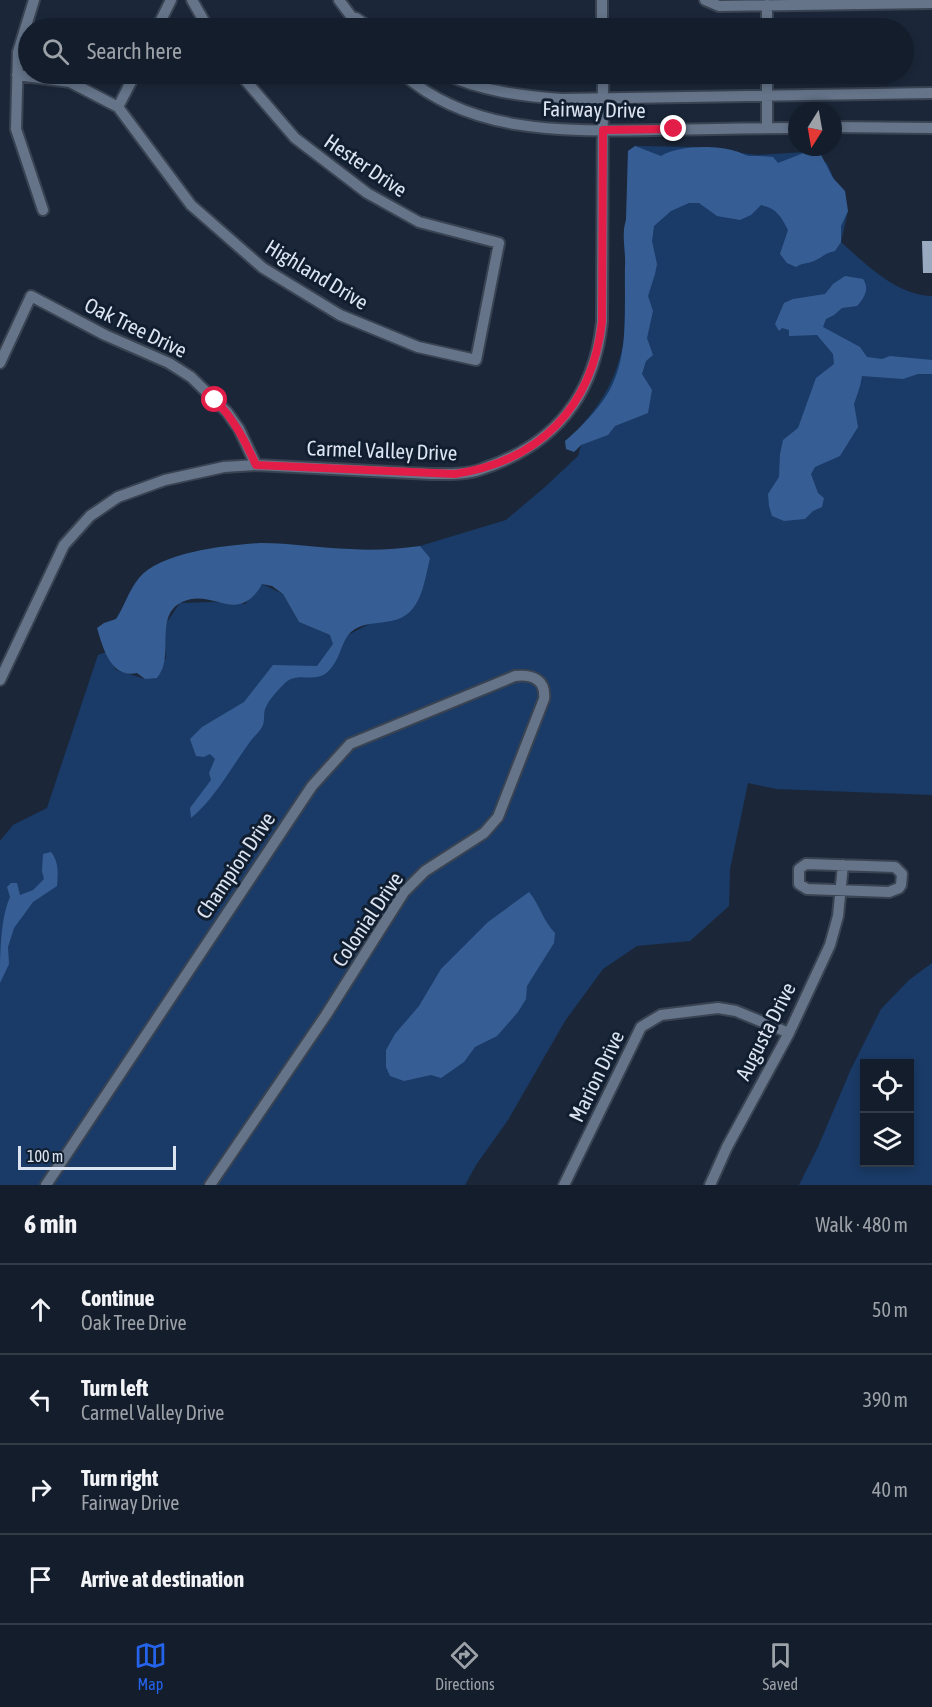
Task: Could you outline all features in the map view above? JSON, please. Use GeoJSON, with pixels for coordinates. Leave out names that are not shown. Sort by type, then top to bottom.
{"type":"FeatureCollection","features":[{"type":"Feature","properties":{"kind":"street"},"geometry":{"type":"LineString","coordinates":[[28,18],[34,0]]}},
{"type":"Feature","properties":{"kind":"street"},"geometry":{"type":"LineString","coordinates":[[162,18],[171,0]]}},
{"type":"Feature","properties":{"kind":"street"},"geometry":{"type":"LineString","coordinates":[[192,0],[202,18]]}},
{"type":"Feature","properties":{"kind":"street"},"geometry":{"type":"LineString","coordinates":[[339,0],[352,18]]}},
{"type":"Feature","properties":{"kind":"street"},"geometry":{"type":"LineString","coordinates":[[602,0],[602,18]]}},
{"type":"Feature","properties":{"kind":"street"},"geometry":{"type":"LineString","coordinates":[[705,0],[719,6],[932,3]]}},
{"type":"Feature","properties":{"kind":"street"},"geometry":{"type":"LineString","coordinates":[[767,5],[767,18]]}},
{"type":"Feature","properties":{"kind":"street"},"geometry":{"type":"LineString","coordinates":[[348,13],[356,18]]}},
{"type":"Feature","properties":{"kind":"street"},"geometry":{"type":"LineString","coordinates":[[18,52],[16,129],[43,210]]}},
{"type":"Feature","properties":{"kind":"street","name":"Highland Drive"},"geometry":{"type":"LineString","coordinates":[[74,84],[118,107],[191,205],[263,268],[340,315],[418,347],[476,360],[499,243]]}},
{"type":"Feature","properties":{"kind":"street"},"geometry":{"type":"LineString","coordinates":[[118,107],[130,84]]}},
{"type":"Feature","properties":{"kind":"street","name":"Hester Drive"},"geometry":{"type":"LineString","coordinates":[[249,84],[295,138],[367,193],[419,222],[499,243]]}},
{"type":"Feature","properties":{"kind":"street","name":"Fairway Drive"},"geometry":{"type":"LineString","coordinates":[[419,84],[459,108],[495,121],[533,128],[603,130],[788,128]]}},
{"type":"Feature","properties":{"kind":"street","name":"Fairway Drive"},"geometry":{"type":"LineString","coordinates":[[473,84],[513,95],[562,99],[932,93]]}},
{"type":"Feature","properties":{"kind":"street","name":"Carmel Valley Drive"},"geometry":{"type":"LineString","coordinates":[[0,680],[64,545],[90,516],[118,497],[165,480],[224,467],[256,465],[455,474],[481,470],[543,439],[556,428],[569,413],[589,378],[600,343],[603,84]]}},
{"type":"Feature","properties":{"kind":"street"},"geometry":{"type":"LineString","coordinates":[[767,84],[767,128]]}},
{"type":"Feature","properties":{"kind":"street"},"geometry":{"type":"LineString","coordinates":[[842,127],[932,128]]}},
{"type":"Feature","properties":{"kind":"street","name":"Oak Tree Drive"},"geometry":{"type":"LineString","coordinates":[[0,363],[32,296],[105,335],[169,363],[191,377],[227,412],[239,429],[256,465]]}},
{"type":"Feature","properties":{"kind":"street","name":"Champion Drive"},"geometry":{"type":"LineString","coordinates":[[46,1185],[312,786],[350,744],[515,676],[533,677],[541,682]]}},
{"type":"Feature","properties":{"kind":"street","name":"Colonial Drive"},"geometry":{"type":"LineString","coordinates":[[210,1185],[326,1015],[404,892],[425,871],[484,833],[498,817],[544,699],[545,690],[541,682]]}},
{"type":"Feature","properties":{"kind":"street"},"geometry":{"type":"LineString","coordinates":[[806,864],[843,866],[895,867],[902,878],[899,888],[894,891],[807,889],[799,884],[799,869],[806,864]]}},
{"type":"Feature","properties":{"kind":"street","name":"Augusta Drive"},"geometry":{"type":"LineString","coordinates":[[710,1185],[727,1147],[789,1033],[830,945],[835,930],[843,866]]}},
{"type":"Feature","properties":{"kind":"street","name":"Marion Drive"},"geometry":{"type":"LineString","coordinates":[[564,1185],[641,1027],[661,1015],[718,1008],[735,1011],[789,1033]]}},
{"type":"Feature","properties":{"kind":"shaded area"},"geometry":{"type":"Polygon","coordinates":[[[635,146],[695,147],[757,155],[788,153],[788,156],[814,156],[827,163],[848,211],[841,242],[871,269],[895,285],[919,295],[932,296],[932,795],[776,789],[748,783],[730,869],[729,906],[690,941],[637,946],[603,969],[565,1021],[508,1120],[476,1165],[465,1185],[0,1185],[0,841],[13,825],[47,808],[98,655],[106,652],[116,670],[145,679],[166,658],[165,625],[180,603],[245,604],[262,584],[283,594],[299,622],[330,635],[348,635],[371,623],[422,589],[420,546],[506,520],[578,456],[581,445],[581,426],[609,386],[618,365],[624,340],[628,151],[635,146]]]}},
{"type":"Feature","properties":{"kind":"shaded area"},"geometry":{"type":"Polygon","coordinates":[[[635,146],[661,156],[687,148],[717,148],[737,151],[749,156],[773,157],[778,163],[796,156],[822,156],[833,178],[845,191],[848,211],[841,226],[841,242],[835,251],[796,267],[787,263],[780,254],[788,230],[771,208],[761,205],[751,215],[740,220],[717,216],[699,203],[689,203],[671,211],[654,226],[652,241],[657,264],[648,296],[653,311],[647,338],[653,355],[646,361],[642,374],[652,390],[648,413],[615,426],[608,435],[581,445],[574,452],[566,449],[565,441],[604,400],[615,379],[623,347],[624,237],[628,151],[635,146]]]}},
{"type":"Feature","properties":{"kind":"shaded area"},"geometry":{"type":"Polygon","coordinates":[[[845,276],[863,279],[866,286],[864,297],[857,306],[842,308],[826,319],[823,327],[860,347],[867,357],[882,359],[890,356],[932,360],[932,374],[918,374],[903,379],[862,376],[854,404],[858,427],[840,456],[815,467],[811,474],[818,493],[824,498],[822,507],[813,511],[805,519],[784,521],[772,516],[768,494],[779,477],[783,440],[798,428],[816,378],[834,364],[833,354],[817,335],[789,336],[789,330],[782,328],[779,331],[775,324],[784,303],[793,299],[825,294],[833,284],[845,276]]]}},
{"type":"Feature","properties":{"kind":"shaded area"},"geometry":{"type":"Polygon","coordinates":[[[261,543],[367,550],[420,546],[430,558],[418,600],[406,615],[397,620],[367,624],[355,629],[347,636],[334,664],[325,674],[291,679],[278,690],[265,709],[262,728],[215,793],[191,818],[190,808],[211,780],[209,773],[215,759],[210,754],[204,757],[196,756],[190,739],[202,727],[244,702],[273,665],[317,666],[333,644],[330,635],[299,622],[283,594],[272,586],[262,584],[253,597],[244,603],[234,605],[193,599],[173,608],[166,626],[165,659],[162,669],[157,678],[145,679],[137,673],[128,674],[114,667],[105,653],[97,628],[116,619],[139,578],[162,562],[196,552],[261,543]]]}},
{"type":"Feature","properties":{"kind":"shaded area"},"geometry":{"type":"Polygon","coordinates":[[[51,852],[57,864],[57,886],[33,902],[14,928],[8,947],[9,964],[0,983],[2,927],[10,897],[7,887],[11,883],[17,883],[20,895],[33,890],[44,879],[43,854],[51,852]]]}},
{"type":"Feature","properties":{"kind":"shaded area"},"geometry":{"type":"Polygon","coordinates":[[[529,892],[555,933],[554,943],[527,986],[526,999],[518,1012],[497,1036],[475,1047],[464,1062],[441,1078],[431,1075],[404,1081],[390,1076],[386,1067],[386,1050],[395,1034],[419,1006],[441,969],[488,922],[529,892]]]}},
{"type":"Feature","properties":{"kind":"shaded area"},"geometry":{"type":"Polygon","coordinates":[[[932,963],[932,1185],[799,1185],[851,1069],[881,1009],[909,980],[932,963]]]}},
{"type":"Feature","properties":{"kind":"building"},"geometry":{"type":"Polygon","coordinates":[[[922,241],[932,241],[932,273],[923,273],[922,241]]]}},
{"type":"Feature","properties":{"kind":"route"},"geometry":{"type":"LineString","coordinates":[[215,400],[239,429],[256,465],[455,474],[481,470],[543,439],[569,413],[589,378],[600,343],[603,130],[674,129]]}}]}
